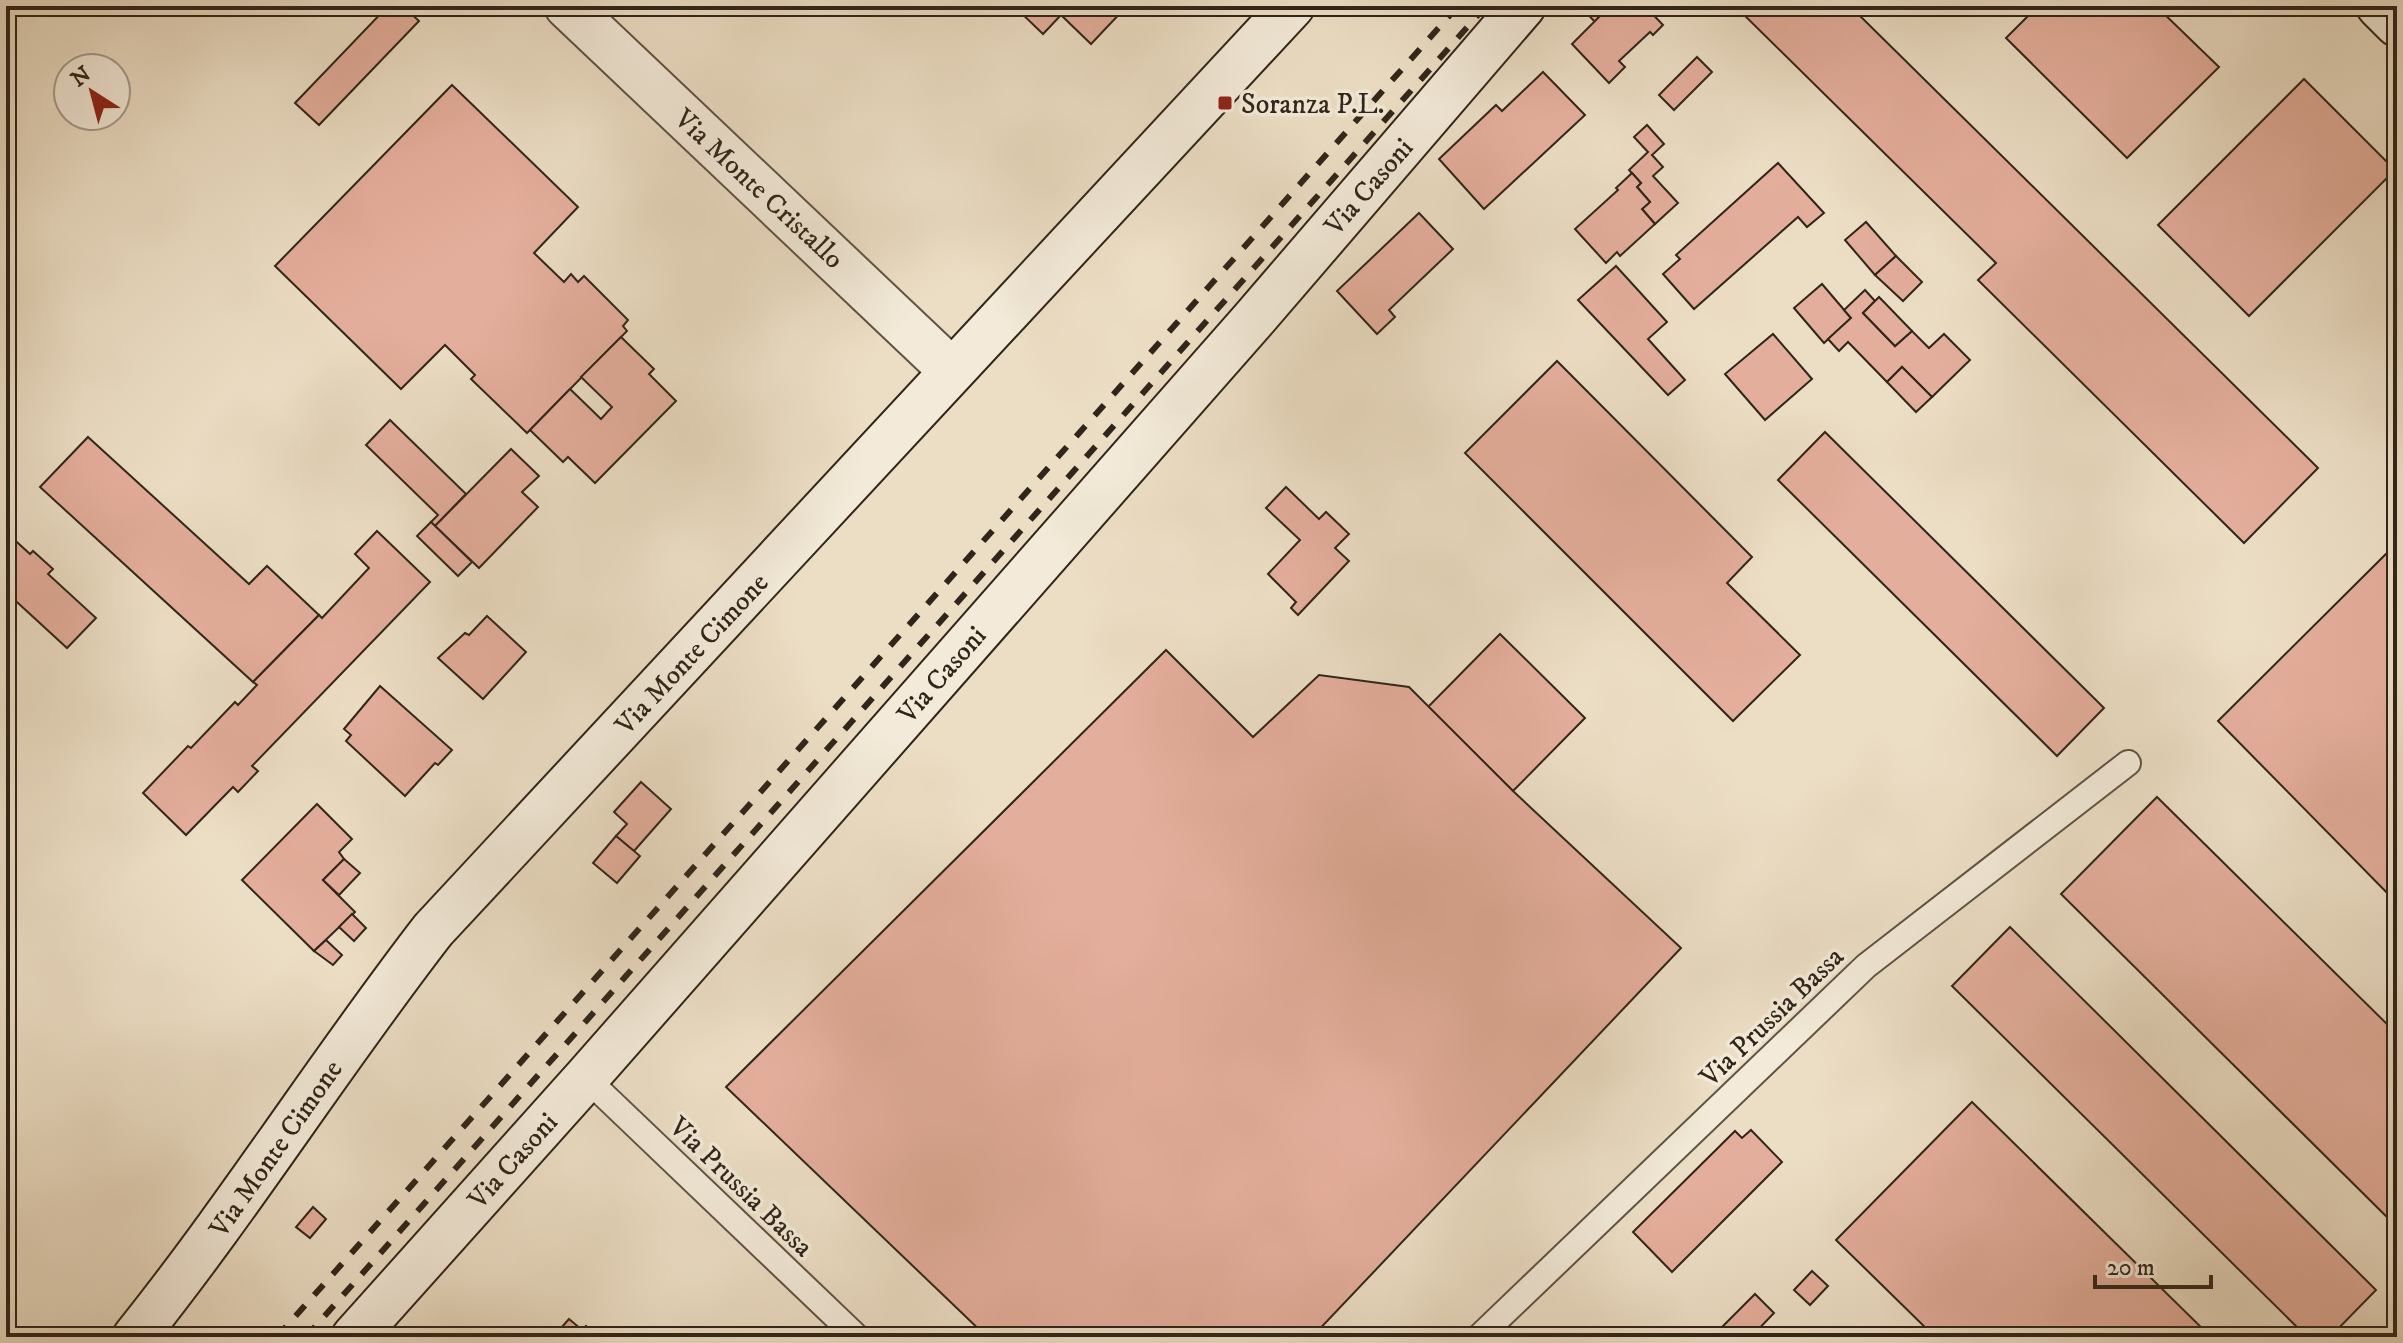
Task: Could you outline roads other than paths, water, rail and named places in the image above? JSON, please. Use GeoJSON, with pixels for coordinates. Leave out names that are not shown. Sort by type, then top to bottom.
{"type":"FeatureCollection","features":[{"type":"Feature","properties":{"kind":"street","name":"Via Monte Cristallo"},"geometry":{"type":"LineString","coordinates":[[567,6],[952,371]]}},
{"type":"Feature","properties":{"kind":"street","name":"Via Monte Cimone"},"geometry":{"type":"LineString","coordinates":[[135,1337],[183,1277],[390,985],[433,930],[1292,6]]}},
{"type":"Feature","properties":{"kind":"street","name":"Via Casoni"},"geometry":{"type":"LineString","coordinates":[[354,1337],[1242,332],[1523,6]]}},
{"type":"Feature","properties":{"kind":"street"},"geometry":{"type":"LineString","coordinates":[[2379,6],[2397,24]]}},
{"type":"Feature","properties":{"kind":"lane","name":"Via Prussia Bassa"},"geometry":{"type":"LineString","coordinates":[[1479,1337],[1866,966],[2128,763]]}},
{"type":"Feature","properties":{"kind":"lane","name":"Via Prussia Bassa"},"geometry":{"type":"LineString","coordinates":[[586,1078],[857,1337]]}},
{"type":"Feature","properties":{"kind":"railway"},"geometry":{"type":"LineString","coordinates":[[277,1337],[1458,6]]}},
{"type":"Feature","properties":{"kind":"railway"},"geometry":{"type":"LineString","coordinates":[[306,1337],[1486,6]]}},
{"type":"Feature","properties":{"kind":"place","name":"Soranza P.L."},"geometry":{"type":"Point","coordinates":[1225,103]}}]}
